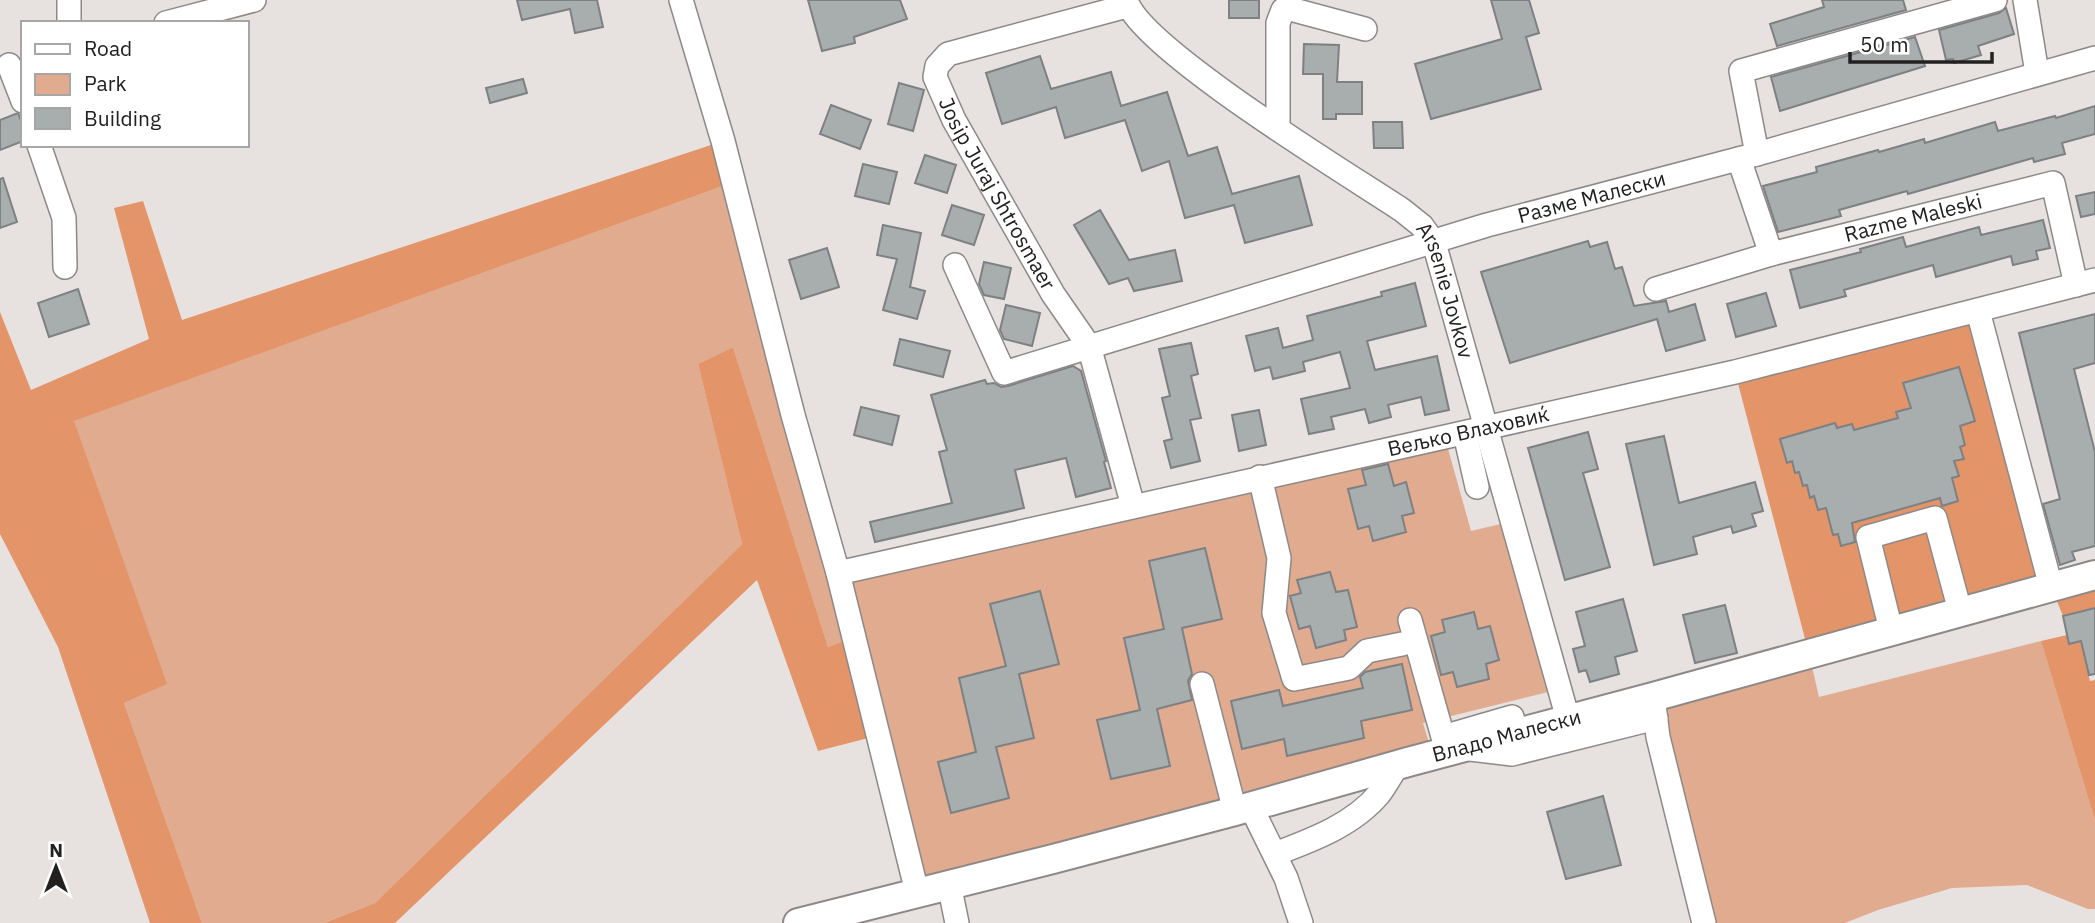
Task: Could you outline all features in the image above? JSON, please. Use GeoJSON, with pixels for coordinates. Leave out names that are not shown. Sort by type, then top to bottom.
{"type":"FeatureCollection","features":[{"type":"Feature","properties":{"kind":"main road","name":"Владо Малески"},"geometry":{"type":"LineString","coordinates":[[798,923],[1243,809],[1516,732],[1568,719],[1654,708],[1891,630],[2095,575]]}},
{"type":"Feature","properties":{"kind":"street"},"geometry":{"type":"LineString","coordinates":[[69,0],[69,21]]}},
{"type":"Feature","properties":{"kind":"street"},"geometry":{"type":"LineString","coordinates":[[174,21],[254,0]]}},
{"type":"Feature","properties":{"kind":"street"},"geometry":{"type":"LineString","coordinates":[[681,0],[723,141],[793,415],[838,573],[917,892]]}},
{"type":"Feature","properties":{"kind":"street"},"geometry":{"type":"LineString","coordinates":[[1656,289],[1771,254],[1748,156],[1741,71],[1995,0]]}},
{"type":"Feature","properties":{"kind":"street"},"geometry":{"type":"LineString","coordinates":[[2025,0],[2037,73]]}},
{"type":"Feature","properties":{"kind":"street","name":"Arsenie Jovkov"},"geometry":{"type":"LineString","coordinates":[[1126,3],[1139,22],[1155,37],[1203,75],[1278,129],[1402,210],[1422,226],[1434,243],[1476,431],[1568,719]]}},
{"type":"Feature","properties":{"kind":"street","name":"Josip Juraj Shtrosmaer"},"geometry":{"type":"LineString","coordinates":[[1126,3],[948,54],[937,66],[935,77],[954,120],[1040,271],[1088,346],[1133,506]]}},
{"type":"Feature","properties":{"kind":"street"},"geometry":{"type":"LineString","coordinates":[[1278,129],[1278,23],[1283,10],[1290,9],[1365,29]]}},
{"type":"Feature","properties":{"kind":"street","name":"Разме Малески"},"geometry":{"type":"LineString","coordinates":[[955,265],[1004,373],[1487,225],[1748,156],[2095,58]]}},
{"type":"Feature","properties":{"kind":"street"},"geometry":{"type":"LineString","coordinates":[[11,65],[21,96]]}},
{"type":"Feature","properties":{"kind":"street"},"geometry":{"type":"LineString","coordinates":[[40,147],[64,218],[65,267]]}},
{"type":"Feature","properties":{"kind":"street","name":"Razme Maleski"},"geometry":{"type":"LineString","coordinates":[[1771,254],[2053,183],[2086,282]]}},
{"type":"Feature","properties":{"kind":"street","name":"Вељко Влаховиќ"},"geometry":{"type":"LineString","coordinates":[[838,573],[1735,372],[2086,282]]}},
{"type":"Feature","properties":{"kind":"street"},"geometry":{"type":"LineString","coordinates":[[1978,311],[2051,587]]}},
{"type":"Feature","properties":{"kind":"street"},"geometry":{"type":"LineString","coordinates":[[1476,431],[1477,487]]}},
{"type":"Feature","properties":{"kind":"street"},"geometry":{"type":"LineString","coordinates":[[1260,477],[1279,558],[1274,613],[1294,680],[1349,668],[1367,651],[1402,644]]}},
{"type":"Feature","properties":{"kind":"street"},"geometry":{"type":"LineString","coordinates":[[1891,630],[1868,537],[1935,518],[1960,611]]}},
{"type":"Feature","properties":{"kind":"street"},"geometry":{"type":"LineString","coordinates":[[1410,620],[1443,737],[1512,717],[1516,732]]}},
{"type":"Feature","properties":{"kind":"street"},"geometry":{"type":"LineString","coordinates":[[1202,684],[1243,809],[1275,854],[1301,923]]}},
{"type":"Feature","properties":{"kind":"street"},"geometry":{"type":"LineString","coordinates":[[1464,748],[1512,754],[1654,708],[1704,923]]}},
{"type":"Feature","properties":{"kind":"street"},"geometry":{"type":"LineString","coordinates":[[1275,854],[1310,841],[1350,820],[1379,794],[1397,765]]}},
{"type":"Feature","properties":{"kind":"street"},"geometry":{"type":"LineString","coordinates":[[949,884],[957,923]]}},
{"type":"Feature","properties":{"kind":"green space"},"geometry":{"type":"Polygon","coordinates":[[[734,182],[838,573],[1445,438],[1471,531],[1513,521],[1560,689],[1423,723],[1433,756],[917,892],[853,637],[828,647],[733,347],[698,364],[742,544],[375,903],[324,923],[202,923],[124,703],[166,684],[73,421],[734,182]]]}},
{"type":"Feature","properties":{"kind":"green space"},"geometry":{"type":"Polygon","coordinates":[[[2041,641],[2095,821],[2095,909],[2088,909],[2027,885],[1952,888],[1845,923],[1704,923],[1653,698],[1809,654],[1819,697],[2041,641]]]}},
{"type":"Feature","properties":{"kind":"shaded area"},"geometry":{"type":"Polygon","coordinates":[[[723,141],[734,182],[74,421],[167,684],[124,703],[202,923],[150,923],[58,647],[0,534],[0,312],[31,390],[149,339],[114,208],[143,201],[182,320],[723,141]]]}},
{"type":"Feature","properties":{"kind":"shaded area"},"geometry":{"type":"Polygon","coordinates":[[[1978,311],[2051,586],[2095,575],[2095,608],[2063,616],[2051,587],[1809,654],[1735,372],[1978,311]]]}},
{"type":"Feature","properties":{"kind":"shaded area"},"geometry":{"type":"Polygon","coordinates":[[[733,347],[828,647],[854,637],[880,735],[818,751],[757,580],[395,923],[324,923],[375,903],[742,544],[698,364],[733,347]]]}},
{"type":"Feature","properties":{"kind":"shaded area"},"geometry":{"type":"Polygon","coordinates":[[[2067,635],[2069,644],[2081,641],[2090,681],[2095,680],[2095,821],[2041,641],[2067,635]]]}},
{"type":"Feature","properties":{"kind":"building"},"geometry":{"type":"Polygon","coordinates":[[[517,0],[597,0],[603,27],[575,33],[570,9],[522,20],[517,0]]]}},
{"type":"Feature","properties":{"kind":"building"},"geometry":{"type":"Polygon","coordinates":[[[808,0],[900,0],[907,19],[854,37],[855,43],[822,51],[808,0]]]}},
{"type":"Feature","properties":{"kind":"building"},"geometry":{"type":"Polygon","coordinates":[[[1229,0],[1259,0],[1259,18],[1229,18],[1229,0]]]}},
{"type":"Feature","properties":{"kind":"building"},"geometry":{"type":"Polygon","coordinates":[[[1491,0],[1529,0],[1539,33],[1526,37],[1541,89],[1431,119],[1415,64],[1502,39],[1491,0]]]}},
{"type":"Feature","properties":{"kind":"building"},"geometry":{"type":"Polygon","coordinates":[[[1822,0],[1903,0],[1906,10],[1777,46],[1770,24],[1824,7],[1822,0]]]}},
{"type":"Feature","properties":{"kind":"building"},"geometry":{"type":"Polygon","coordinates":[[[2006,8],[2014,34],[1978,46],[1981,55],[1954,63],[1953,59],[1946,60],[1939,30],[1999,13],[2006,8]]]}},
{"type":"Feature","properties":{"kind":"building"},"geometry":{"type":"Polygon","coordinates":[[[1915,37],[1925,66],[1780,111],[1771,77],[1915,37]]]}},
{"type":"Feature","properties":{"kind":"building"},"geometry":{"type":"Polygon","coordinates":[[[1304,44],[1339,45],[1337,82],[1362,82],[1362,114],[1336,114],[1336,119],[1323,119],[1323,74],[1303,74],[1304,44]]]}},
{"type":"Feature","properties":{"kind":"building"},"geometry":{"type":"Polygon","coordinates":[[[1040,56],[1051,89],[1111,72],[1121,106],[1167,92],[1188,156],[1217,147],[1232,194],[1299,176],[1312,225],[1245,243],[1234,205],[1185,218],[1169,161],[1142,171],[1125,120],[1065,138],[1056,107],[1002,124],[986,73],[1040,56]]]}},
{"type":"Feature","properties":{"kind":"building"},"geometry":{"type":"Polygon","coordinates":[[[523,79],[527,93],[490,103],[486,88],[523,79]]]}},
{"type":"Feature","properties":{"kind":"building"},"geometry":{"type":"Polygon","coordinates":[[[899,83],[924,90],[913,131],[888,124],[899,83]]]}},
{"type":"Feature","properties":{"kind":"building"},"geometry":{"type":"Polygon","coordinates":[[[831,105],[871,120],[860,149],[820,134],[831,105]]]}},
{"type":"Feature","properties":{"kind":"building"},"geometry":{"type":"Polygon","coordinates":[[[2095,106],[2095,134],[2062,143],[2065,154],[2034,162],[2033,158],[1908,194],[1907,191],[1839,210],[1841,216],[1778,232],[1763,186],[1817,172],[1816,167],[1878,150],[1879,152],[1924,139],[1925,143],[1995,122],[1998,131],[2095,106]]]}},
{"type":"Feature","properties":{"kind":"building"},"geometry":{"type":"Polygon","coordinates":[[[18,113],[21,120],[21,142],[0,150],[0,120],[18,113]]]}},
{"type":"Feature","properties":{"kind":"building"},"geometry":{"type":"Polygon","coordinates":[[[1373,122],[1402,122],[1403,148],[1374,148],[1373,122]]]}},
{"type":"Feature","properties":{"kind":"building"},"geometry":{"type":"Polygon","coordinates":[[[925,155],[956,165],[947,193],[915,183],[925,155]]]}},
{"type":"Feature","properties":{"kind":"building"},"geometry":{"type":"Polygon","coordinates":[[[863,164],[897,172],[889,204],[855,196],[863,164]]]}},
{"type":"Feature","properties":{"kind":"building"},"geometry":{"type":"Polygon","coordinates":[[[3,178],[17,222],[0,228],[0,179],[3,178]]]}},
{"type":"Feature","properties":{"kind":"building"},"geometry":{"type":"Polygon","coordinates":[[[2095,192],[2095,214],[2081,217],[2076,196],[2095,192]]]}},
{"type":"Feature","properties":{"kind":"building"},"geometry":{"type":"Polygon","coordinates":[[[952,205],[984,215],[974,245],[942,235],[952,205]]]}},
{"type":"Feature","properties":{"kind":"building"},"geometry":{"type":"Polygon","coordinates":[[[1100,210],[1129,260],[1175,250],[1182,281],[1134,291],[1128,278],[1109,284],[1074,225],[1100,210]]]}},
{"type":"Feature","properties":{"kind":"building"},"geometry":{"type":"Polygon","coordinates":[[[2043,220],[2050,248],[2036,251],[2038,259],[2013,265],[2011,256],[1936,277],[1933,265],[1844,290],[1846,296],[1800,308],[1790,270],[1861,252],[1860,249],[1903,237],[1906,247],[1979,227],[1981,235],[2043,220]]]}},
{"type":"Feature","properties":{"kind":"building"},"geometry":{"type":"Polygon","coordinates":[[[883,225],[921,233],[910,287],[925,291],[917,319],[883,310],[897,259],[877,255],[883,225]]]}},
{"type":"Feature","properties":{"kind":"building"},"geometry":{"type":"Polygon","coordinates":[[[1588,241],[1590,247],[1607,242],[1615,269],[1622,267],[1634,306],[1666,301],[1669,312],[1695,304],[1705,340],[1666,351],[1657,319],[1510,363],[1481,272],[1588,241]]]}},
{"type":"Feature","properties":{"kind":"building"},"geometry":{"type":"Polygon","coordinates":[[[827,248],[839,287],[801,299],[789,260],[827,248]]]}},
{"type":"Feature","properties":{"kind":"building"},"geometry":{"type":"Polygon","coordinates":[[[984,262],[1011,268],[1004,299],[984,295],[979,284],[984,262]]]}},
{"type":"Feature","properties":{"kind":"building"},"geometry":{"type":"Polygon","coordinates":[[[1415,283],[1426,326],[1367,341],[1375,370],[1437,356],[1449,410],[1425,415],[1421,397],[1388,405],[1391,417],[1369,423],[1365,409],[1331,417],[1334,429],[1309,434],[1301,399],[1350,388],[1340,352],[1303,362],[1305,371],[1273,379],[1270,367],[1255,371],[1246,336],[1278,328],[1283,348],[1313,340],[1307,316],[1382,296],[1381,292],[1415,283]]]}},
{"type":"Feature","properties":{"kind":"building"},"geometry":{"type":"Polygon","coordinates":[[[78,289],[89,324],[49,337],[38,303],[78,289]]]}},
{"type":"Feature","properties":{"kind":"building"},"geometry":{"type":"Polygon","coordinates":[[[1766,293],[1776,326],[1736,337],[1727,304],[1766,293]]]}},
{"type":"Feature","properties":{"kind":"building"},"geometry":{"type":"Polygon","coordinates":[[[1006,305],[1040,313],[1032,346],[1004,339],[1000,330],[1006,305]]]}},
{"type":"Feature","properties":{"kind":"building"},"geometry":{"type":"Polygon","coordinates":[[[2095,314],[2095,363],[2074,369],[2095,452],[2095,546],[2072,552],[2075,560],[2060,565],[2043,504],[2060,499],[2019,333],[2095,314]]]}},
{"type":"Feature","properties":{"kind":"building"},"geometry":{"type":"Polygon","coordinates":[[[900,339],[950,351],[943,377],[894,365],[900,339]]]}},
{"type":"Feature","properties":{"kind":"building"},"geometry":{"type":"Polygon","coordinates":[[[1191,343],[1198,374],[1191,376],[1201,418],[1190,420],[1200,461],[1171,468],[1164,441],[1172,439],[1162,398],[1170,396],[1159,349],[1191,343]]]}},
{"type":"Feature","properties":{"kind":"building"},"geometry":{"type":"Polygon","coordinates":[[[1073,366],[1081,371],[1111,488],[1076,497],[1066,458],[1015,470],[1024,508],[875,542],[870,522],[952,503],[939,452],[947,450],[931,395],[985,380],[987,384],[1008,386],[1073,366]]]}},
{"type":"Feature","properties":{"kind":"building"},"geometry":{"type":"Polygon","coordinates":[[[1959,367],[1975,421],[1960,426],[1965,445],[1960,447],[1964,459],[1954,461],[1959,476],[1952,478],[1958,501],[1942,506],[1940,498],[1852,523],[1855,542],[1841,546],[1838,534],[1833,535],[1826,508],[1818,510],[1814,496],[1810,498],[1807,485],[1803,486],[1792,461],[1787,463],[1780,439],[1835,423],[1837,428],[1852,424],[1854,430],[1898,418],[1896,412],[1911,408],[1903,383],[1959,367]]]}},
{"type":"Feature","properties":{"kind":"building"},"geometry":{"type":"Polygon","coordinates":[[[861,407],[899,416],[892,445],[854,435],[861,407]]]}},
{"type":"Feature","properties":{"kind":"building"},"geometry":{"type":"Polygon","coordinates":[[[1259,410],[1266,445],[1239,451],[1232,415],[1259,410]]]}},
{"type":"Feature","properties":{"kind":"building"},"geometry":{"type":"Polygon","coordinates":[[[1588,432],[1598,469],[1583,473],[1610,567],[1565,580],[1528,448],[1588,432]]]}},
{"type":"Feature","properties":{"kind":"building"},"geometry":{"type":"Polygon","coordinates":[[[1664,436],[1679,503],[1755,482],[1763,511],[1752,514],[1756,526],[1733,533],[1731,526],[1693,537],[1697,554],[1654,565],[1626,444],[1664,436]]]}},
{"type":"Feature","properties":{"kind":"building"},"geometry":{"type":"Polygon","coordinates":[[[1388,464],[1394,486],[1406,482],[1414,513],[1402,516],[1406,532],[1373,541],[1369,526],[1358,529],[1348,489],[1366,485],[1362,470],[1388,464]]]}},
{"type":"Feature","properties":{"kind":"building"},"geometry":{"type":"Polygon","coordinates":[[[1205,548],[1222,619],[1182,628],[1192,674],[1188,681],[1192,700],[1157,709],[1170,766],[1111,779],[1097,720],[1140,710],[1124,638],[1164,629],[1149,561],[1205,548]]]}},
{"type":"Feature","properties":{"kind":"building"},"geometry":{"type":"Polygon","coordinates":[[[1330,572],[1336,592],[1348,590],[1357,627],[1344,630],[1346,640],[1316,648],[1310,626],[1299,629],[1290,596],[1301,593],[1297,580],[1330,572]]]}},
{"type":"Feature","properties":{"kind":"building"},"geometry":{"type":"Polygon","coordinates":[[[1040,591],[1059,664],[1019,674],[1034,738],[996,747],[1009,798],[951,813],[938,762],[976,752],[959,678],[1006,666],[990,604],[1040,591]]]}},
{"type":"Feature","properties":{"kind":"building"},"geometry":{"type":"Polygon","coordinates":[[[1623,599],[1637,651],[1615,657],[1619,674],[1590,682],[1586,670],[1579,672],[1573,649],[1585,646],[1576,612],[1623,599]]]}},
{"type":"Feature","properties":{"kind":"building"},"geometry":{"type":"Polygon","coordinates":[[[1725,605],[1737,653],[1695,663],[1683,615],[1725,605]]]}},
{"type":"Feature","properties":{"kind":"building"},"geometry":{"type":"Polygon","coordinates":[[[2095,608],[2095,674],[2089,675],[2081,641],[2069,644],[2063,616],[2095,608]]]}},
{"type":"Feature","properties":{"kind":"building"},"geometry":{"type":"Polygon","coordinates":[[[1474,612],[1478,629],[1490,626],[1499,660],[1486,664],[1489,679],[1457,687],[1453,672],[1441,675],[1431,636],[1445,632],[1442,620],[1474,612]]]}},
{"type":"Feature","properties":{"kind":"building"},"geometry":{"type":"Polygon","coordinates":[[[1402,664],[1412,710],[1361,721],[1364,738],[1287,756],[1284,739],[1242,749],[1231,701],[1279,690],[1283,706],[1363,688],[1360,677],[1365,672],[1402,664]]]}},
{"type":"Feature","properties":{"kind":"building"},"geometry":{"type":"Polygon","coordinates":[[[1603,796],[1621,865],[1566,879],[1547,812],[1603,796]]]}}]}
